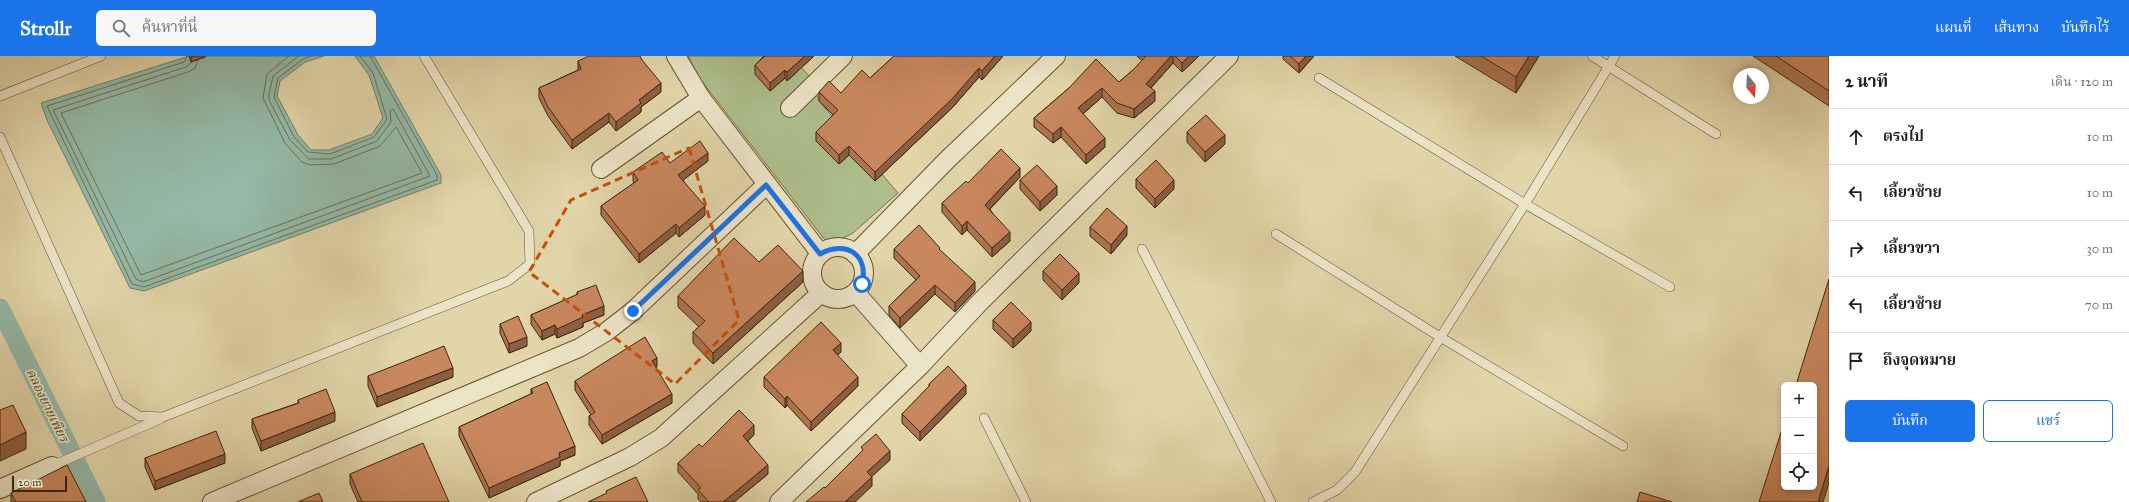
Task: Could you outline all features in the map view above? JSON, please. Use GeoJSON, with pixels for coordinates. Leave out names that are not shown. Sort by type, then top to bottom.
{"type":"FeatureCollection","features":[{"type":"Feature","properties":{"kind":"street"},"geometry":{"type":"LineString","coordinates":[[676,56],[701,98],[820,254]]}},
{"type":"Feature","properties":{"kind":"street"},"geometry":{"type":"LineString","coordinates":[[790,108],[843,56]]}},
{"type":"Feature","properties":{"kind":"street"},"geometry":{"type":"LineString","coordinates":[[855,254],[948,159],[1056,56]]}},
{"type":"Feature","properties":{"kind":"street"},"geometry":{"type":"LineString","coordinates":[[779,502],[920,366],[980,302],[1229,56]]}},
{"type":"Feature","properties":{"kind":"street"},"geometry":{"type":"LineString","coordinates":[[601,169],[701,98]]}},
{"type":"Feature","properties":{"kind":"street"},"geometry":{"type":"LineString","coordinates":[[212,502],[579,348],[606,332],[633,311],[766,185]]}},
{"type":"Feature","properties":{"kind":"street"},"geometry":{"type":"LineString","coordinates":[[835,248],[846,249],[855,254],[862,263],[864,273],[862,284],[856,292],[846,298],[836,299],[821,293],[817,289],[812,279],[812,268],[820,254],[835,248]]}},
{"type":"Feature","properties":{"kind":"street"},"geometry":{"type":"LineString","coordinates":[[856,292],[920,366]]}},
{"type":"Feature","properties":{"kind":"street"},"geometry":{"type":"LineString","coordinates":[[536,502],[630,457],[661,438],[821,293]]}},
{"type":"Feature","properties":{"kind":"street"},"geometry":{"type":"LineString","coordinates":[[0,489],[52,466]]}},
{"type":"Feature","properties":{"kind":"lane"},"geometry":{"type":"LineString","coordinates":[[0,96],[101,56]]}},
{"type":"Feature","properties":{"kind":"lane"},"geometry":{"type":"LineString","coordinates":[[52,466],[163,417],[508,281],[530,264],[528,231],[424,56]]}},
{"type":"Feature","properties":{"kind":"lane"},"geometry":{"type":"LineString","coordinates":[[1592,56],[1716,134]]}},
{"type":"Feature","properties":{"kind":"lane"},"geometry":{"type":"LineString","coordinates":[[1313,502],[1337,490],[1355,472],[1525,204],[1615,56]]}},
{"type":"Feature","properties":{"kind":"lane"},"geometry":{"type":"LineString","coordinates":[[1319,78],[1525,204],[1670,287]]}},
{"type":"Feature","properties":{"kind":"lane"},"geometry":{"type":"LineString","coordinates":[[0,137],[119,403],[139,416],[163,417]]}},
{"type":"Feature","properties":{"kind":"lane"},"geometry":{"type":"LineString","coordinates":[[1276,234],[1440,337],[1623,446]]}},
{"type":"Feature","properties":{"kind":"lane"},"geometry":{"type":"LineString","coordinates":[[1142,249],[1271,502]]}},
{"type":"Feature","properties":{"kind":"lane"},"geometry":{"type":"LineString","coordinates":[[984,418],[1026,502]]}},
{"type":"Feature","properties":{"kind":"highlighted area"},"geometry":{"type":"Polygon","coordinates":[[[689,148],[739,320],[675,384],[529,272],[571,200],[689,148]]]}},
{"type":"Feature","properties":{"kind":"shaded area"},"geometry":{"type":"Polygon","coordinates":[[[688,56],[791,56],[810,77],[819,101],[898,193],[853,233],[837,241],[825,240],[700,79],[688,56]]]}},
{"type":"Feature","properties":{"kind":"water"},"geometry":{"type":"Polygon","coordinates":[[[189,56],[324,56],[305,62],[280,81],[277,96],[298,135],[311,150],[329,150],[372,134],[383,118],[369,75],[355,56],[374,56],[441,175],[441,183],[144,291],[130,288],[47,120],[41,103],[189,56]]]}},
{"type":"Feature","properties":{"kind":"building"},"geometry":{"type":"Polygon","coordinates":[[[589,56],[640,56],[661,83],[639,100],[641,103],[616,122],[609,113],[572,140],[548,107],[539,88],[581,69],[578,61],[589,56]]]}},
{"type":"Feature","properties":{"kind":"building"},"geometry":{"type":"Polygon","coordinates":[[[765,56],[805,56],[787,72],[785,70],[770,83],[755,65],[765,56]]]}},
{"type":"Feature","properties":{"kind":"building"},"geometry":{"type":"Polygon","coordinates":[[[894,56],[995,56],[982,71],[979,68],[953,98],[875,172],[849,146],[839,155],[816,132],[838,110],[819,92],[829,81],[841,93],[862,70],[870,78],[894,56]]]}},
{"type":"Feature","properties":{"kind":"building"},"geometry":{"type":"Polygon","coordinates":[[[1146,56],[1171,56],[1146,84],[1155,91],[1134,109],[1117,103],[1102,88],[1078,108],[1105,138],[1086,155],[1061,127],[1053,134],[1034,118],[1069,88],[1096,59],[1119,82],[1146,56]]]}},
{"type":"Feature","properties":{"kind":"building"},"geometry":{"type":"Polygon","coordinates":[[[1175,56],[1189,56],[1182,63],[1175,56]]]}},
{"type":"Feature","properties":{"kind":"building"},"geometry":{"type":"Polygon","coordinates":[[[1290,56],[1306,56],[1299,64],[1290,56]]]}},
{"type":"Feature","properties":{"kind":"building"},"geometry":{"type":"Polygon","coordinates":[[[1481,56],[1529,56],[1516,77],[1481,56]]]}},
{"type":"Feature","properties":{"kind":"building"},"geometry":{"type":"Polygon","coordinates":[[[1776,56],[1829,56],[1829,91],[1776,56]]]}},
{"type":"Feature","properties":{"kind":"building"},"geometry":{"type":"Polygon","coordinates":[[[1206,115],[1225,135],[1205,152],[1187,132],[1206,115]]]}},
{"type":"Feature","properties":{"kind":"building"},"geometry":{"type":"Polygon","coordinates":[[[700,141],[708,153],[678,175],[705,206],[679,228],[676,224],[639,254],[601,206],[638,180],[633,172],[662,152],[670,163],[700,141]]]}},
{"type":"Feature","properties":{"kind":"building"},"geometry":{"type":"Polygon","coordinates":[[[1001,149],[1020,168],[985,205],[1010,232],[992,248],[967,221],[962,226],[942,203],[966,181],[968,183],[1001,149]]]}},
{"type":"Feature","properties":{"kind":"building"},"geometry":{"type":"Polygon","coordinates":[[[1156,160],[1174,180],[1155,199],[1136,179],[1156,160]]]}},
{"type":"Feature","properties":{"kind":"building"},"geometry":{"type":"Polygon","coordinates":[[[1037,165],[1057,186],[1040,202],[1020,180],[1037,165]]]}},
{"type":"Feature","properties":{"kind":"building"},"geometry":{"type":"Polygon","coordinates":[[[1107,208],[1127,226],[1111,245],[1090,227],[1107,208]]]}},
{"type":"Feature","properties":{"kind":"building"},"geometry":{"type":"Polygon","coordinates":[[[919,225],[940,248],[939,249],[975,282],[955,303],[935,285],[900,318],[889,306],[920,276],[894,249],[919,225]]]}},
{"type":"Feature","properties":{"kind":"building"},"geometry":{"type":"Polygon","coordinates":[[[734,238],[759,262],[778,245],[803,271],[713,353],[693,332],[705,321],[678,296],[734,238]]]}},
{"type":"Feature","properties":{"kind":"building"},"geometry":{"type":"Polygon","coordinates":[[[1060,254],[1079,273],[1062,290],[1043,271],[1060,254]]]}},
{"type":"Feature","properties":{"kind":"building"},"geometry":{"type":"Polygon","coordinates":[[[1829,279],[1829,466],[1818,502],[1759,502],[1781,432],[1781,490],[1817,490],[1817,382],[1797,382],[1829,279]]]}},
{"type":"Feature","properties":{"kind":"building"},"geometry":{"type":"Polygon","coordinates":[[[596,285],[604,306],[582,315],[583,317],[557,329],[555,325],[542,331],[531,315],[578,294],[577,292],[596,285]]]}},
{"type":"Feature","properties":{"kind":"building"},"geometry":{"type":"Polygon","coordinates":[[[1011,302],[1031,322],[1013,339],[993,320],[1011,302]]]}},
{"type":"Feature","properties":{"kind":"building"},"geometry":{"type":"Polygon","coordinates":[[[518,316],[527,337],[509,344],[500,324],[518,316]]]}},
{"type":"Feature","properties":{"kind":"building"},"geometry":{"type":"Polygon","coordinates":[[[821,322],[841,343],[833,350],[858,377],[811,422],[787,396],[785,399],[764,377],[821,322]]]}},
{"type":"Feature","properties":{"kind":"building"},"geometry":{"type":"Polygon","coordinates":[[[645,337],[657,358],[652,361],[672,394],[602,435],[589,416],[595,412],[575,381],[645,337]]]}},
{"type":"Feature","properties":{"kind":"building"},"geometry":{"type":"Polygon","coordinates":[[[444,346],[453,368],[377,397],[368,376],[444,346]]]}},
{"type":"Feature","properties":{"kind":"building"},"geometry":{"type":"Polygon","coordinates":[[[948,366],[966,385],[920,432],[902,414],[930,385],[929,384],[948,366]]]}},
{"type":"Feature","properties":{"kind":"building"},"geometry":{"type":"Polygon","coordinates":[[[547,382],[575,446],[559,453],[560,457],[489,488],[459,427],[533,393],[531,389],[547,382]]]}},
{"type":"Feature","properties":{"kind":"building"},"geometry":{"type":"Polygon","coordinates":[[[326,389],[335,412],[261,441],[252,419],[299,403],[298,400],[326,389]]]}},
{"type":"Feature","properties":{"kind":"building"},"geometry":{"type":"Polygon","coordinates":[[[13,405],[26,432],[0,445],[0,410],[13,405]]]}},
{"type":"Feature","properties":{"kind":"building"},"geometry":{"type":"Polygon","coordinates":[[[739,410],[754,425],[743,436],[768,465],[723,502],[709,502],[698,490],[701,488],[678,463],[699,444],[702,447],[739,410]]]}},
{"type":"Feature","properties":{"kind":"building"},"geometry":{"type":"Polygon","coordinates":[[[216,431],[225,454],[155,481],[145,458],[216,431]]]}},
{"type":"Feature","properties":{"kind":"building"},"geometry":{"type":"Polygon","coordinates":[[[876,434],[890,451],[867,472],[872,477],[845,502],[806,502],[824,487],[825,488],[863,450],[861,447],[876,434]]]}},
{"type":"Feature","properties":{"kind":"building"},"geometry":{"type":"Polygon","coordinates":[[[423,443],[449,502],[362,502],[350,474],[423,443]]]}},
{"type":"Feature","properties":{"kind":"building"},"geometry":{"type":"Polygon","coordinates":[[[67,465],[86,502],[16,502],[11,493],[67,465]]]}},
{"type":"Feature","properties":{"kind":"building"},"geometry":{"type":"Polygon","coordinates":[[[636,477],[648,502],[588,502],[607,493],[606,491],[636,477]]]}},
{"type":"Feature","properties":{"kind":"building"},"geometry":{"type":"Polygon","coordinates":[[[1640,492],[1672,502],[1637,502],[1640,492]]]}},
{"type":"Feature","properties":{"kind":"building"},"geometry":{"type":"Polygon","coordinates":[[[319,493],[323,502],[298,502],[319,493]]]}},
{"type":"Feature","properties":{"kind":"waterway","name":"คลองยายเพียร"},"geometry":{"type":"LineString","coordinates":[[0,308],[96,502]]}},
{"type":"Feature","properties":{"kind":"route"},"geometry":{"type":"LineString","coordinates":[[633,311],[766,185],[820,254],[835,248],[846,249],[855,254],[862,263],[864,273],[862,284]]}}]}
